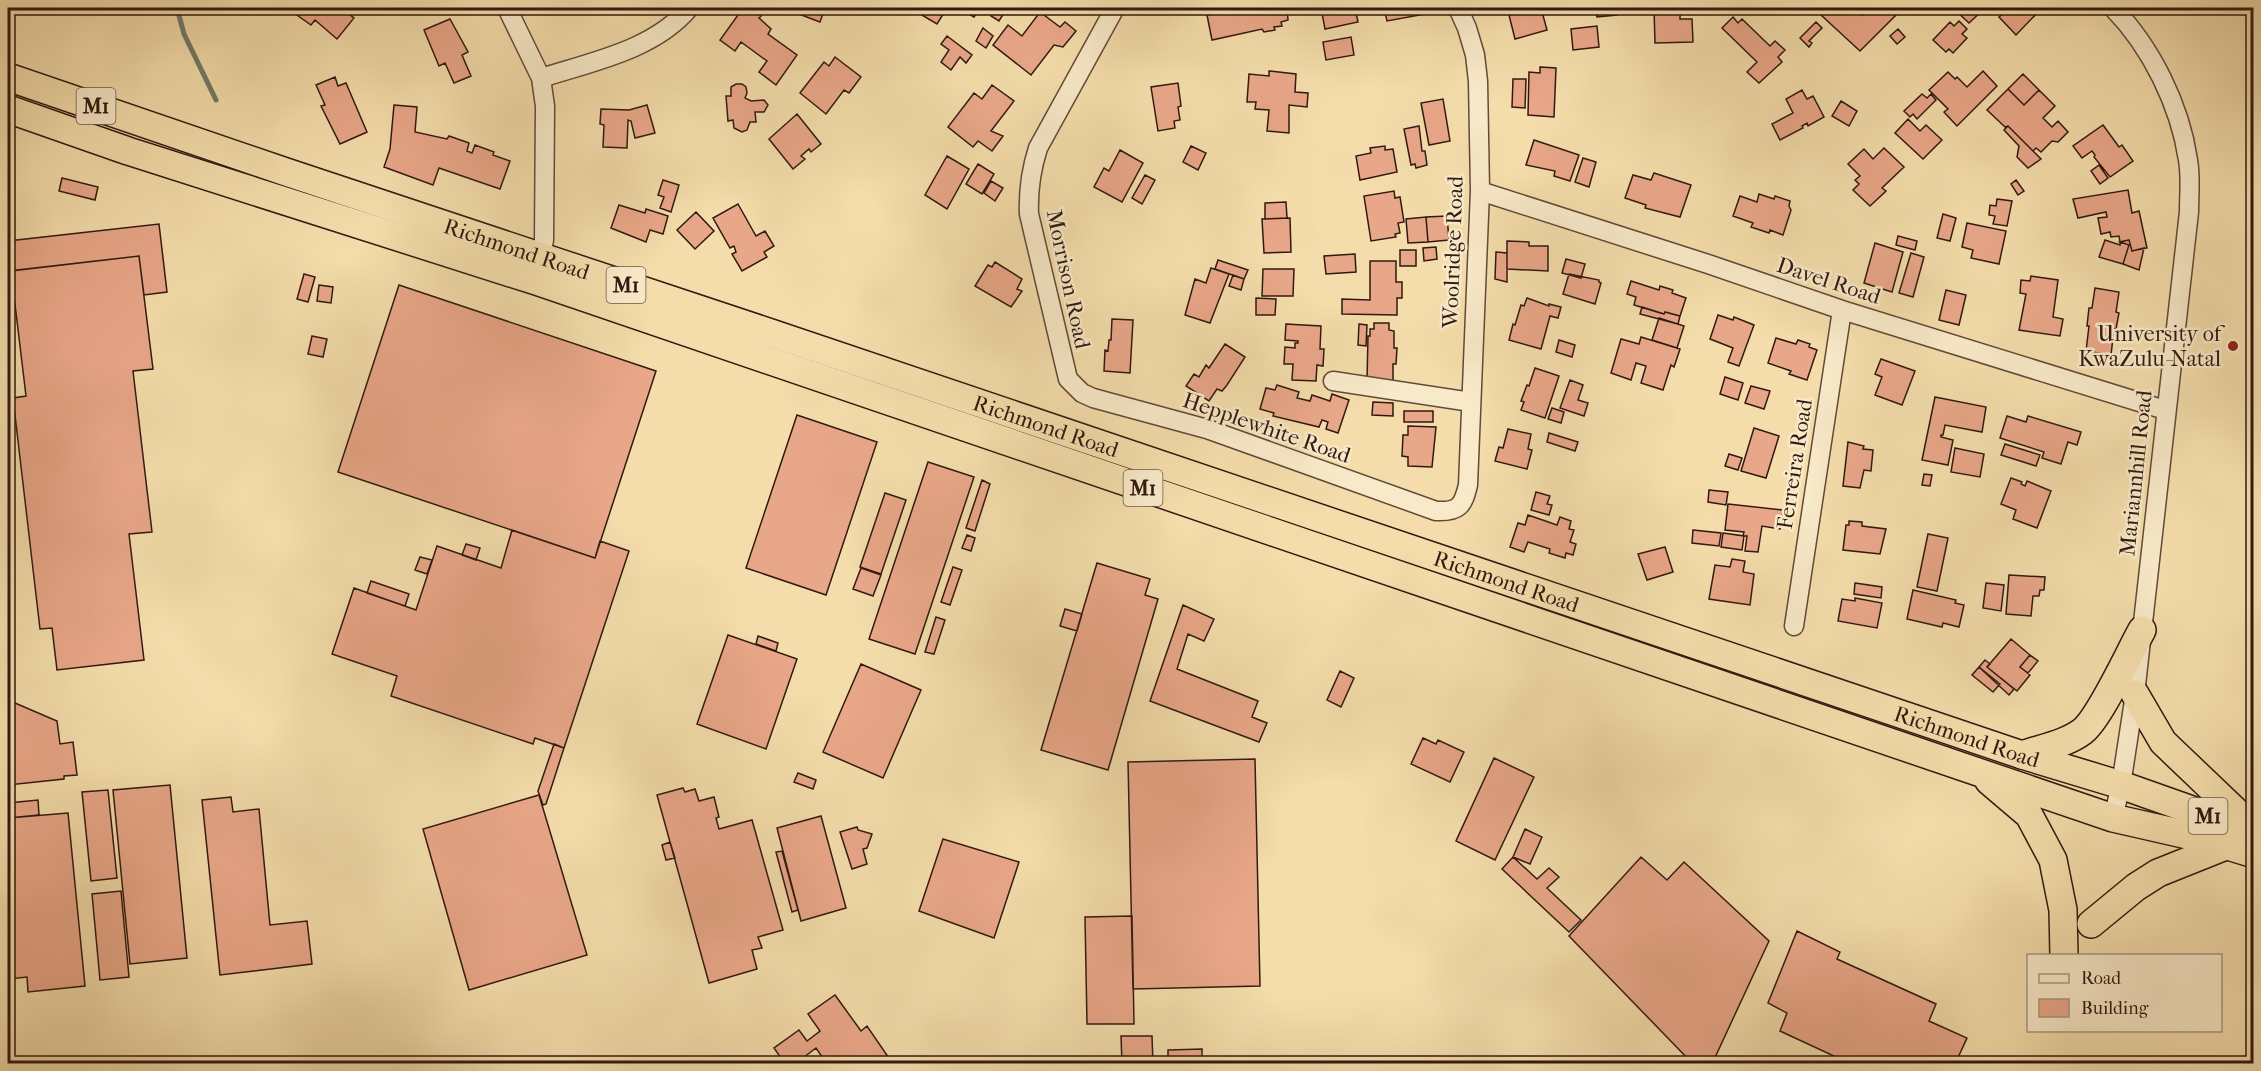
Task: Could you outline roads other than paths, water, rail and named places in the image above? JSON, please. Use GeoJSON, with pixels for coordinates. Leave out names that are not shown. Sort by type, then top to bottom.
{"type":"FeatureCollection","features":[{"type":"Feature","properties":{"kind":"highway","name":"Richmond Road"},"geometry":{"type":"LineString","coordinates":[[8,77],[266,165],[538,269],[1977,771],[2113,818],[2228,845],[2253,854]]}},
{"type":"Feature","properties":{"kind":"highway","name":"Richmond Road"},"geometry":{"type":"LineString","coordinates":[[8,109],[128,151],[538,269],[2022,755],[2121,785],[2253,831]]}},
{"type":"Feature","properties":{"kind":"highway"},"geometry":{"type":"LineString","coordinates":[[2022,755],[2065,741],[2084,730],[2097,713],[2142,630]]}},
{"type":"Feature","properties":{"kind":"highway"},"geometry":{"type":"LineString","coordinates":[[2135,694],[2163,742],[2253,831]]}},
{"type":"Feature","properties":{"kind":"highway"},"geometry":{"type":"LineString","coordinates":[[1977,771],[2029,815],[2053,860],[2063,910],[2064,954]]}},
{"type":"Feature","properties":{"kind":"highway"},"geometry":{"type":"LineString","coordinates":[[2091,924],[2136,887],[2158,873],[2228,845]]}},
{"type":"Feature","properties":{"kind":"street"},"geometry":{"type":"LineString","coordinates":[[507,8],[541,78],[545,106],[544,240],[538,269]]}},
{"type":"Feature","properties":{"kind":"street"},"geometry":{"type":"LineString","coordinates":[[541,78],[621,52],[647,40],[676,23],[688,8]]}},
{"type":"Feature","properties":{"kind":"street","name":"Morrison Road"},"geometry":{"type":"LineString","coordinates":[[1064,366],[1029,214],[1028,192],[1031,169],[1038,148],[1115,8]]}},
{"type":"Feature","properties":{"kind":"street","name":"Woolridge Road"},"geometry":{"type":"LineString","coordinates":[[1458,8],[1472,46],[1478,81],[1480,191],[1468,485],[1464,500]]}},
{"type":"Feature","properties":{"kind":"street","name":"Mariannhill Road"},"geometry":{"type":"LineString","coordinates":[[2113,8],[2129,25],[2156,68],[2178,117],[2188,161],[2189,212],[2165,410],[2135,694],[2121,785],[2113,818]]}},
{"type":"Feature","properties":{"kind":"street","name":"Davel Road"},"geometry":{"type":"LineString","coordinates":[[1480,191],[1708,264],[1842,310],[2165,410]]}},
{"type":"Feature","properties":{"kind":"street","name":"Ferreira Road"},"geometry":{"type":"LineString","coordinates":[[1794,626],[1842,310]]}},
{"type":"Feature","properties":{"kind":"street","name":"Hepplewhite Road"},"geometry":{"type":"LineString","coordinates":[[1064,366],[1073,386],[1092,398],[1207,429],[1436,511],[1449,512],[1459,507],[1464,500]]}},
{"type":"Feature","properties":{"kind":"street"},"geometry":{"type":"LineString","coordinates":[[1333,381],[1471,402]]}},
{"type":"Feature","properties":{"kind":"waterway"},"geometry":{"type":"LineString","coordinates":[[177,8],[184,34],[216,100]]}},
{"type":"Feature","properties":{"kind":"place","name":"University of KwaZulu-Natal"},"geometry":{"type":"Point","coordinates":[2233,346]}}]}
